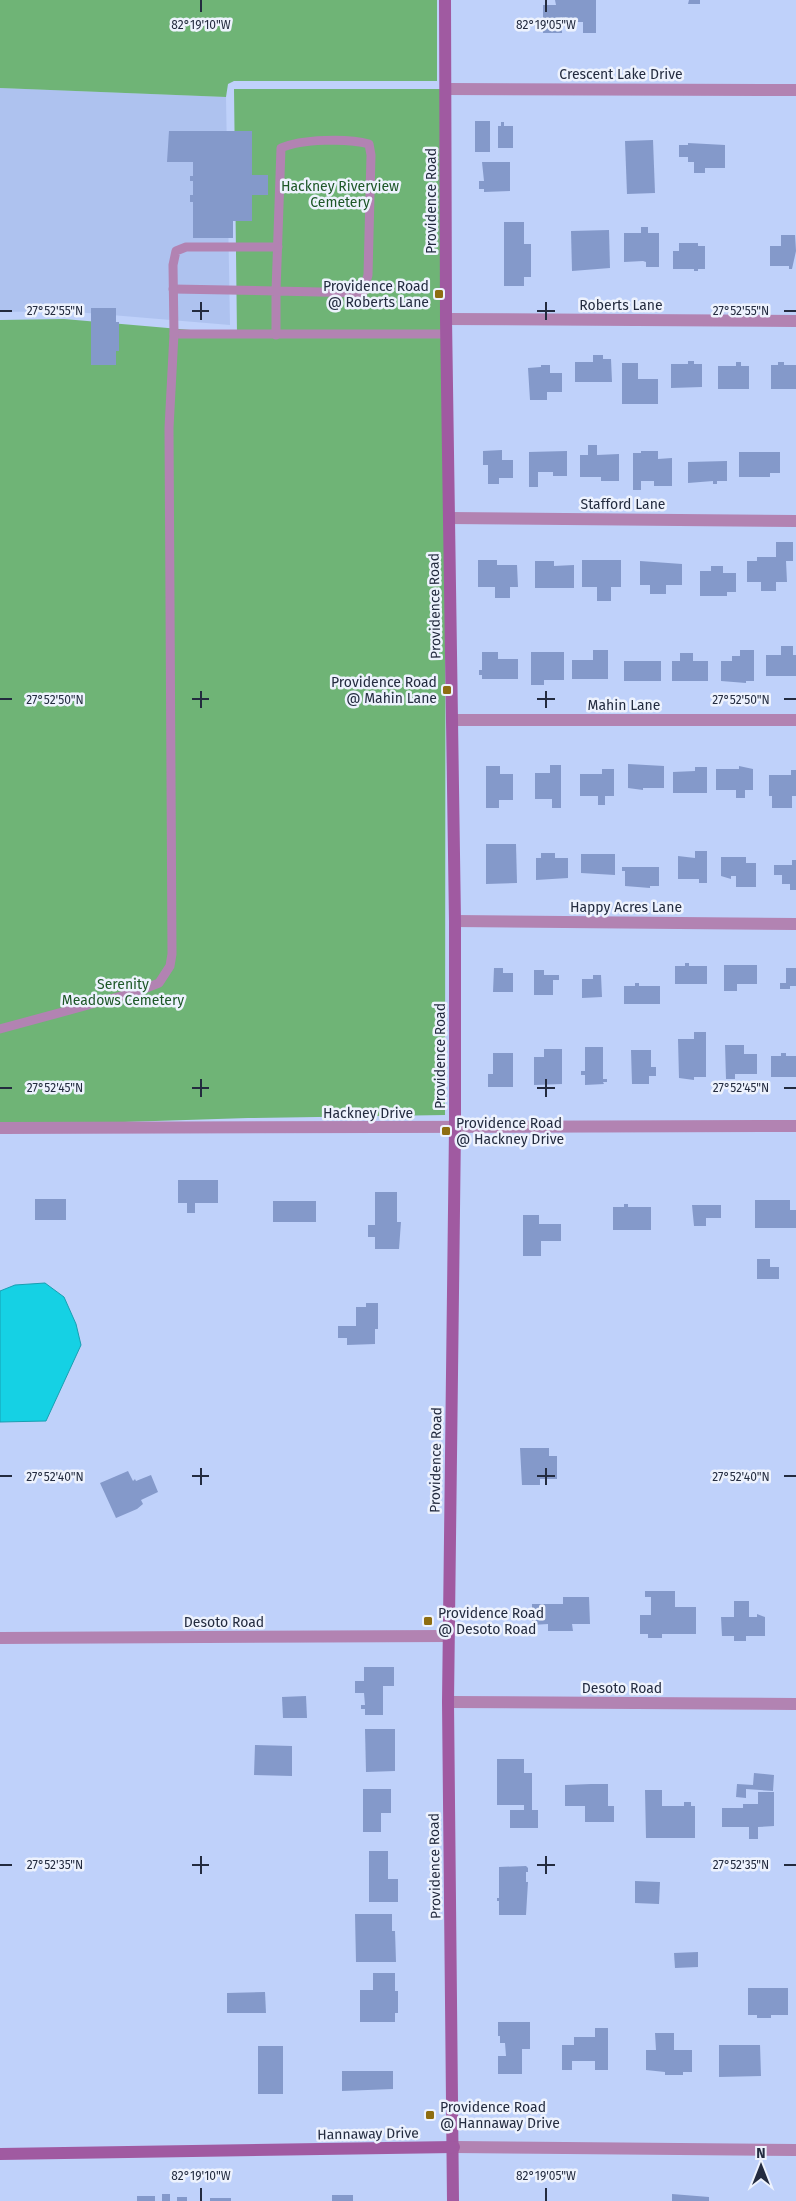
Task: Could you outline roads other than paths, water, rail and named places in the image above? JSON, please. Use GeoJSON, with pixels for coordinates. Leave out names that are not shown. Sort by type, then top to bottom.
{"type":"FeatureCollection","features":[{"type":"Feature","properties":{"kind":"street","name":"Providence Road"},"geometry":{"type":"LineString","coordinates":[[445,0],[446,334],[455,921],[455,1128],[448,1636],[453,2201]]}},
{"type":"Feature","properties":{"kind":"street","name":"Crescent Lake Drive"},"geometry":{"type":"LineString","coordinates":[[446,89],[796,90]]}},
{"type":"Feature","properties":{"kind":"street","name":"Roberts Lane"},"geometry":{"type":"LineString","coordinates":[[446,319],[796,321]]}},
{"type":"Feature","properties":{"kind":"street","name":"Stafford Lane"},"geometry":{"type":"LineString","coordinates":[[449,518],[796,521]]}},
{"type":"Feature","properties":{"kind":"street","name":"Mahin Lane"},"geometry":{"type":"LineString","coordinates":[[452,720],[796,720]]}},
{"type":"Feature","properties":{"kind":"street","name":"Happy Acres Lane"},"geometry":{"type":"LineString","coordinates":[[455,921],[796,924]]}},
{"type":"Feature","properties":{"kind":"street","name":"Hackney Drive"},"geometry":{"type":"LineString","coordinates":[[0,1128],[796,1126]]}},
{"type":"Feature","properties":{"kind":"street","name":"Desoto Road"},"geometry":{"type":"LineString","coordinates":[[0,1638],[448,1636]]}},
{"type":"Feature","properties":{"kind":"street","name":"Desoto Road"},"geometry":{"type":"LineString","coordinates":[[448,1702],[796,1704]]}},
{"type":"Feature","properties":{"kind":"street","name":"Hannaway Drive"},"geometry":{"type":"LineString","coordinates":[[0,2154],[454,2147],[796,2150]]}},
{"type":"Feature","properties":{"kind":"lane"},"geometry":{"type":"LineString","coordinates":[[173,289],[276,291],[363,292],[368,275],[371,155],[369,144],[356,141],[300,143],[281,148],[276,291],[276,334]]}},
{"type":"Feature","properties":{"kind":"lane"},"geometry":{"type":"LineString","coordinates":[[0,1029],[136,992],[158,983],[170,966],[172,954],[169,446],[174,334],[173,265],[176,251],[186,247],[278,247]]}},
{"type":"Feature","properties":{"kind":"lane"},"geometry":{"type":"LineString","coordinates":[[174,334],[446,334]]}},
{"type":"Feature","properties":{"kind":"place","name":"Providence Road @ Roberts Lane"},"geometry":{"type":"Point","coordinates":[439,294]}},
{"type":"Feature","properties":{"kind":"place","name":"Providence Road @ Mahin Lane"},"geometry":{"type":"Point","coordinates":[447,690]}},
{"type":"Feature","properties":{"kind":"place","name":"Providence Road @ Hackney Drive"},"geometry":{"type":"Point","coordinates":[446,1131]}},
{"type":"Feature","properties":{"kind":"place","name":"Providence Road @ Desoto Road"},"geometry":{"type":"Point","coordinates":[428,1621]}},
{"type":"Feature","properties":{"kind":"place","name":"Providence Road @ Hannaway Drive"},"geometry":{"type":"Point","coordinates":[430,2115]}},
{"type":"Feature","properties":{"kind":"park label","name":"Hackney Riverview Cemetery"},"geometry":{"type":"Point","coordinates":[340,194]}},
{"type":"Feature","properties":{"kind":"park label","name":"Serenity Meadows Cemetery"},"geometry":{"type":"Point","coordinates":[123,992]}}]}
